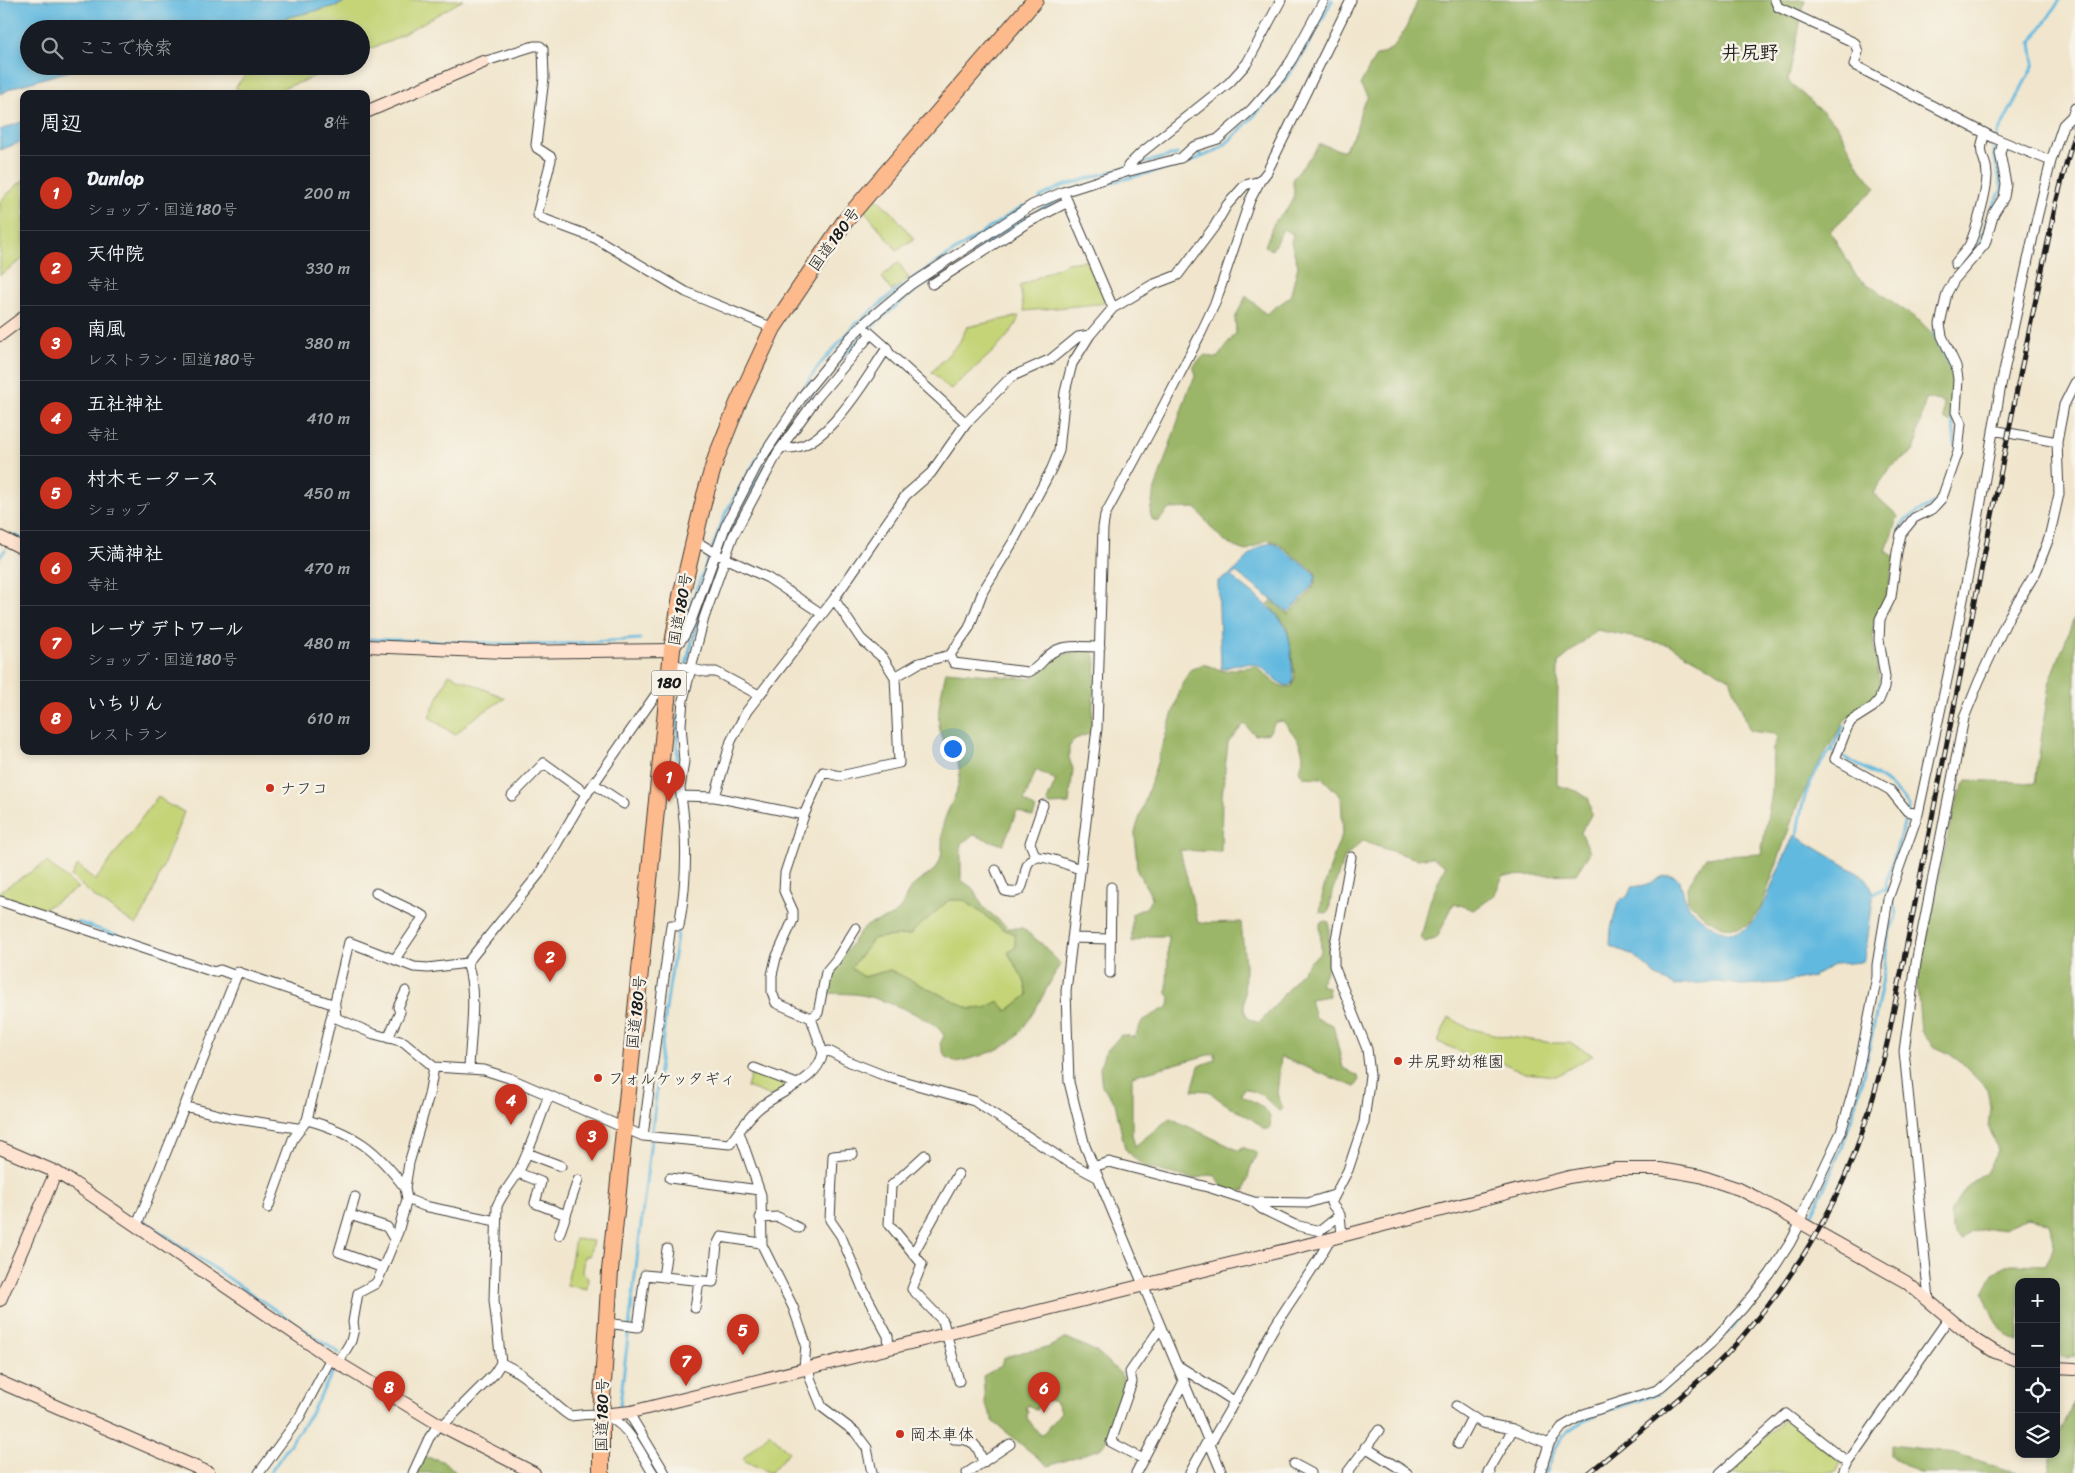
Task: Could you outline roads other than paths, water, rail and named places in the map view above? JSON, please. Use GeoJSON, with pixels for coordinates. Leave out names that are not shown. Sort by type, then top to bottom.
{"type":"FeatureCollection","features":[{"type":"Feature","properties":{"kind":"highway","name":"国道180号"},"geometry":{"type":"LineString","coordinates":[[601,1473],[601,1415],[606,1323],[660,783],[679,666],[681,596],[716,458],[738,403],[773,328],[844,221],[1035,0]]}},
{"type":"Feature","properties":{"kind":"street"},"geometry":{"type":"LineString","coordinates":[[1127,169],[1141,153],[1228,83],[1247,63],[1281,0]]}},
{"type":"Feature","properties":{"kind":"street"},"geometry":{"type":"LineString","coordinates":[[932,284],[1066,197],[1127,169],[1181,158],[1194,147],[1218,139],[1251,110],[1280,77],[1324,0]]}},
{"type":"Feature","properties":{"kind":"street"},"geometry":{"type":"LineString","coordinates":[[1222,1473],[1093,1167],[1079,1128],[1068,1070],[1066,991],[1097,728],[1102,528],[1105,514],[1151,430],[1216,301],[1247,209],[1351,0]]}},
{"type":"Feature","properties":{"kind":"street"},"geometry":{"type":"LineString","coordinates":[[1774,0],[1778,7],[1855,43],[1858,52],[1854,66],[1995,138],[2051,161]]}},
{"type":"Feature","properties":{"kind":"street"},"geometry":{"type":"LineString","coordinates":[[370,110],[483,62],[534,46],[540,46],[543,49],[544,78],[536,146],[551,156],[551,160],[538,215],[541,218],[595,238],[686,292],[773,328]]}},
{"type":"Feature","properties":{"kind":"street"},"geometry":{"type":"LineString","coordinates":[[1540,1473],[1549,1444],[1562,1427],[1584,1414],[1657,1390],[1710,1344],[1742,1308],[1770,1274],[1790,1243],[1841,1132],[1850,1105],[1877,977],[1877,965],[1890,894],[1948,675],[2012,331],[2051,161],[2063,125],[2069,122],[2075,108]]}},
{"type":"Feature","properties":{"kind":"street"},"geometry":{"type":"LineString","coordinates":[[1955,264],[1968,247],[1984,197],[1987,171],[1981,150],[1995,138]]}},
{"type":"Feature","properties":{"kind":"street"},"geometry":{"type":"LineString","coordinates":[[1912,812],[1890,790],[1835,759],[1840,741],[1851,721],[1873,707],[1880,700],[1884,688],[1885,677],[1879,629],[1880,619],[1891,597],[1896,552],[1901,534],[1914,518],[1932,509],[1942,498],[1958,452],[1961,423],[1956,412],[1958,379],[1956,366],[1942,336],[1940,324],[1947,293],[1954,280],[1984,244],[1994,213],[2004,196],[2006,184],[1995,138]]}},
{"type":"Feature","properties":{"kind":"street"},"geometry":{"type":"LineString","coordinates":[[895,677],[919,663],[950,655],[969,628],[983,591],[1013,542],[1052,468],[1059,451],[1065,392],[1072,364],[1090,335],[1113,308],[1152,285],[1178,276],[1209,235],[1227,205],[1245,185],[1260,181]]}},
{"type":"Feature","properties":{"kind":"street"},"geometry":{"type":"LineString","coordinates":[[1066,197],[1113,308]]}},
{"type":"Feature","properties":{"kind":"street"},"geometry":{"type":"LineString","coordinates":[[268,1208],[293,1139],[307,1120],[349,942],[414,967],[428,968],[467,963],[539,874],[587,794],[679,666],[704,618],[717,554],[739,525],[782,447],[867,330],[904,290],[948,259],[1032,205],[1066,197]]}},
{"type":"Feature","properties":{"kind":"street"},"geometry":{"type":"LineString","coordinates":[[0,336],[20,320]]}},
{"type":"Feature","properties":{"kind":"street"},"geometry":{"type":"LineString","coordinates":[[867,330],[889,353],[966,423]]}},
{"type":"Feature","properties":{"kind":"street"},"geometry":{"type":"LineString","coordinates":[[643,1136],[671,925],[679,926],[683,902],[686,842],[680,792],[684,762],[681,725],[683,700],[679,666],[684,636],[735,506],[779,430],[836,354],[867,330]]}},
{"type":"Feature","properties":{"kind":"street"},"geometry":{"type":"LineString","coordinates":[[714,797],[730,741],[747,710],[834,599],[906,495],[940,462],[966,423],[1011,377],[1051,359],[1078,337],[1090,335]]}},
{"type":"Feature","properties":{"kind":"street"},"geometry":{"type":"LineString","coordinates":[[782,447],[799,447],[818,435],[836,420],[860,390],[886,348]]}},
{"type":"Feature","properties":{"kind":"street"},"geometry":{"type":"LineString","coordinates":[[1929,1300],[1904,1051],[1915,972],[1964,718],[2008,618],[2036,572],[2050,538],[2059,494],[2057,442],[2064,405],[2073,395],[2075,383]]}},
{"type":"Feature","properties":{"kind":"street"},"geometry":{"type":"LineString","coordinates":[[1994,430],[2057,442]]}},
{"type":"Feature","properties":{"kind":"street"},"geometry":{"type":"LineString","coordinates":[[0,537],[20,547]]}},
{"type":"Feature","properties":{"kind":"street"},"geometry":{"type":"LineString","coordinates":[[694,540],[717,554],[768,578],[822,614]]}},
{"type":"Feature","properties":{"kind":"street"},"geometry":{"type":"LineString","coordinates":[[335,1005],[336,1018],[348,1024],[404,1042],[434,1067],[484,1070],[509,1078],[643,1136],[730,1144],[757,1110],[813,1073],[822,1059],[823,1053],[810,1018],[776,1003],[772,983],[773,967],[793,920],[793,911],[784,890],[783,880],[804,815],[823,772],[840,776],[899,763],[895,677],[883,658],[862,639],[834,599]]}},
{"type":"Feature","properties":{"kind":"street"},"geometry":{"type":"LineString","coordinates":[[370,646],[504,652],[679,666],[706,672],[716,672],[758,695]]}},
{"type":"Feature","properties":{"kind":"street"},"geometry":{"type":"LineString","coordinates":[[950,655],[954,663],[1028,672],[1034,670],[1054,652],[1066,648],[1100,647]]}},
{"type":"Feature","properties":{"kind":"street"},"geometry":{"type":"LineString","coordinates":[[512,796],[544,763],[587,794]]}},
{"type":"Feature","properties":{"kind":"street"},"geometry":{"type":"LineString","coordinates":[[660,783],[680,792],[804,815]]}},
{"type":"Feature","properties":{"kind":"street"},"geometry":{"type":"LineString","coordinates":[[594,784],[624,804]]}},
{"type":"Feature","properties":{"kind":"street"},"geometry":{"type":"LineString","coordinates":[[1036,858],[1030,843],[1043,805]]}},
{"type":"Feature","properties":{"kind":"street"},"geometry":{"type":"LineString","coordinates":[[996,870],[1006,891],[1010,893],[1018,891],[1023,887],[1027,862],[1036,858],[1040,857],[1080,869]]}},
{"type":"Feature","properties":{"kind":"street"},"geometry":{"type":"LineString","coordinates":[[1190,1473],[1252,1371],[1283,1312],[1336,1237],[1340,1215],[1331,1203],[1334,1194],[1343,1183],[1364,1122],[1370,1075],[1367,1049],[1334,966],[1334,950],[1351,857]]}},
{"type":"Feature","properties":{"kind":"street"},"geometry":{"type":"LineString","coordinates":[[1110,973],[1111,887]]}},
{"type":"Feature","properties":{"kind":"street"},"geometry":{"type":"LineString","coordinates":[[376,893],[424,916],[395,960]]}},
{"type":"Feature","properties":{"kind":"street"},"geometry":{"type":"LineString","coordinates":[[0,901],[214,972],[220,970],[236,976]]}},
{"type":"Feature","properties":{"kind":"street"},"geometry":{"type":"LineString","coordinates":[[810,1018],[818,1013],[826,972],[836,960],[856,928]]}},
{"type":"Feature","properties":{"kind":"street"},"geometry":{"type":"LineString","coordinates":[[1072,938],[1110,939]]}},
{"type":"Feature","properties":{"kind":"street"},"geometry":{"type":"LineString","coordinates":[[467,963],[471,976],[472,1004],[469,1069]]}},
{"type":"Feature","properties":{"kind":"street"},"geometry":{"type":"LineString","coordinates":[[137,1225],[187,1106],[238,972],[335,1005]]}},
{"type":"Feature","properties":{"kind":"street"},"geometry":{"type":"LineString","coordinates":[[388,1038],[400,1012],[398,1007],[406,990]]}},
{"type":"Feature","properties":{"kind":"street"},"geometry":{"type":"LineString","coordinates":[[823,1053],[830,1051],[850,1062],[888,1077],[974,1101],[1061,1158],[1097,1177]]}},
{"type":"Feature","properties":{"kind":"street"},"geometry":{"type":"LineString","coordinates":[[259,1473],[299,1418],[334,1360],[351,1341],[358,1293],[374,1284],[383,1268],[407,1199],[405,1188],[409,1163],[429,1095],[434,1067]]}},
{"type":"Feature","properties":{"kind":"street"},"geometry":{"type":"LineString","coordinates":[[754,1068],[797,1084]]}},
{"type":"Feature","properties":{"kind":"street"},"geometry":{"type":"LineString","coordinates":[[413,1473],[429,1438],[494,1374],[501,1363],[494,1300],[497,1206],[502,1194],[511,1184],[527,1154],[549,1095]]}},
{"type":"Feature","properties":{"kind":"street"},"geometry":{"type":"LineString","coordinates":[[187,1106],[230,1118],[299,1130]]}},
{"type":"Feature","properties":{"kind":"street"},"geometry":{"type":"LineString","coordinates":[[307,1120],[332,1127],[365,1145],[389,1166],[405,1188]]}},
{"type":"Feature","properties":{"kind":"street"},"geometry":{"type":"LineString","coordinates":[[739,1132],[759,1190],[761,1243],[792,1307],[806,1344],[806,1368],[822,1407],[854,1432],[867,1448],[872,1473]]}},
{"type":"Feature","properties":{"kind":"street"},"geometry":{"type":"LineString","coordinates":[[0,1148],[56,1172],[334,1360],[441,1425],[534,1473]]}},
{"type":"Feature","properties":{"kind":"street"},"geometry":{"type":"LineString","coordinates":[[527,1154],[561,1166]]}},
{"type":"Feature","properties":{"kind":"street"},"geometry":{"type":"LineString","coordinates":[[853,1154],[833,1156],[830,1220],[841,1236],[863,1289],[888,1336],[889,1347]]}},
{"type":"Feature","properties":{"kind":"street"},"geometry":{"type":"LineString","coordinates":[[925,1155],[891,1186],[889,1224],[922,1264],[912,1289],[943,1321],[960,1382]]}},
{"type":"Feature","properties":{"kind":"street"},"geometry":{"type":"LineString","coordinates":[[1093,1167],[1109,1162],[1211,1188],[1254,1202],[1308,1203],[1334,1194]]}},
{"type":"Feature","properties":{"kind":"street"},"geometry":{"type":"LineString","coordinates":[[501,1363],[539,1388],[570,1416],[625,1413],[1336,1237],[1569,1177],[1616,1169],[1643,1168],[1680,1172],[1722,1182],[1755,1197],[1906,1282],[1987,1347],[2015,1359]]}},
{"type":"Feature","properties":{"kind":"street"},"geometry":{"type":"LineString","coordinates":[[519,1171],[521,1174],[541,1182],[535,1203],[566,1214]]}},
{"type":"Feature","properties":{"kind":"street"},"geometry":{"type":"LineString","coordinates":[[0,1300],[56,1172]]}},
{"type":"Feature","properties":{"kind":"street"},"geometry":{"type":"LineString","coordinates":[[913,1254],[958,1174]]}},
{"type":"Feature","properties":{"kind":"street"},"geometry":{"type":"LineString","coordinates":[[670,1178],[759,1190]]}},
{"type":"Feature","properties":{"kind":"street"},"geometry":{"type":"LineString","coordinates":[[559,1235],[578,1180]]}},
{"type":"Feature","properties":{"kind":"street"},"geometry":{"type":"LineString","coordinates":[[355,1197],[339,1252],[383,1268]]}},
{"type":"Feature","properties":{"kind":"street"},"geometry":{"type":"LineString","coordinates":[[407,1199],[424,1206],[496,1221]]}},
{"type":"Feature","properties":{"kind":"street"},"geometry":{"type":"LineString","coordinates":[[1254,1202],[1262,1209],[1294,1225],[1320,1231],[1340,1215]]}},
{"type":"Feature","properties":{"kind":"street"},"geometry":{"type":"LineString","coordinates":[[350,1214],[387,1227],[394,1239]]}},
{"type":"Feature","properties":{"kind":"street"},"geometry":{"type":"LineString","coordinates":[[760,1218],[778,1216],[799,1228]]}},
{"type":"Feature","properties":{"kind":"street"},"geometry":{"type":"LineString","coordinates":[[606,1323],[638,1327],[644,1275],[713,1282],[717,1245],[721,1238],[761,1243]]}},
{"type":"Feature","properties":{"kind":"street"},"geometry":{"type":"LineString","coordinates":[[663,1277],[666,1249]]}},
{"type":"Feature","properties":{"kind":"street"},"geometry":{"type":"LineString","coordinates":[[695,1308],[699,1281]]}},
{"type":"Feature","properties":{"kind":"street"},"geometry":{"type":"LineString","coordinates":[[1843,1473],[1848,1462],[1949,1318]]}},
{"type":"Feature","properties":{"kind":"street"},"geometry":{"type":"LineString","coordinates":[[1143,1459],[1111,1442],[1132,1382],[1130,1372],[1161,1327]]}},
{"type":"Feature","properties":{"kind":"street"},"geometry":{"type":"LineString","coordinates":[[1176,1364],[1234,1401]]}},
{"type":"Feature","properties":{"kind":"street"},"geometry":{"type":"LineString","coordinates":[[2060,1368],[2075,1369]]}},
{"type":"Feature","properties":{"kind":"street"},"geometry":{"type":"LineString","coordinates":[[1136,1473],[1184,1381]]}},
{"type":"Feature","properties":{"kind":"street"},"geometry":{"type":"LineString","coordinates":[[0,1382],[209,1473]]}},
{"type":"Feature","properties":{"kind":"street"},"geometry":{"type":"LineString","coordinates":[[1456,1406],[1482,1423],[1513,1428],[1549,1444]]}},
{"type":"Feature","properties":{"kind":"street"},"geometry":{"type":"LineString","coordinates":[[625,1413],[633,1420],[665,1473]]}},
{"type":"Feature","properties":{"kind":"street"},"geometry":{"type":"LineString","coordinates":[[1720,1473],[1786,1414],[1848,1462]]}},
{"type":"Feature","properties":{"kind":"street"},"geometry":{"type":"LineString","coordinates":[[601,1415],[619,1423],[624,1428],[653,1473]]}},
{"type":"Feature","properties":{"kind":"street"},"geometry":{"type":"LineString","coordinates":[[1458,1444],[1472,1417]]}},
{"type":"Feature","properties":{"kind":"street"},"geometry":{"type":"LineString","coordinates":[[1490,1473],[1488,1472],[1513,1428]]}},
{"type":"Feature","properties":{"kind":"street"},"geometry":{"type":"LineString","coordinates":[[1347,1473],[1379,1430]]}},
{"type":"Feature","properties":{"kind":"street"},"geometry":{"type":"LineString","coordinates":[[954,1439],[965,1439],[977,1446],[983,1463]]}},
{"type":"Feature","properties":{"kind":"street"},"geometry":{"type":"LineString","coordinates":[[967,1473],[1010,1444]]}},
{"type":"Feature","properties":{"kind":"street"},"geometry":{"type":"LineString","coordinates":[[1365,1447],[1402,1472]]}},
{"type":"Feature","properties":{"kind":"street"},"geometry":{"type":"LineString","coordinates":[[1294,1464],[1311,1473]]}},
{"type":"Feature","properties":{"kind":"water"},"geometry":{"type":"Polygon","coordinates":[[[0,0],[350,0],[336,6],[277,20],[20,20],[20,75],[55,75],[14,87],[0,94],[0,0]]]}},
{"type":"Feature","properties":{"kind":"water"},"geometry":{"type":"Polygon","coordinates":[[[20,122],[20,142],[0,150],[0,130],[20,122]]]}},
{"type":"Feature","properties":{"kind":"water"},"geometry":{"type":"Polygon","coordinates":[[[1271,542],[1314,573],[1316,577],[1308,592],[1288,612],[1236,572],[1232,577],[1269,608],[1286,628],[1293,678],[1289,686],[1279,682],[1258,665],[1241,664],[1222,669],[1221,667],[1218,581],[1230,575],[1256,549],[1271,542]]]}},
{"type":"Feature","properties":{"kind":"water"},"geometry":{"type":"Polygon","coordinates":[[[1794,835],[1866,878],[1869,883],[1873,899],[1863,962],[1835,964],[1814,976],[1781,983],[1741,985],[1718,982],[1676,986],[1659,978],[1633,955],[1610,946],[1611,929],[1618,902],[1627,897],[1632,887],[1646,885],[1668,875],[1678,879],[1689,906],[1710,924],[1724,932],[1737,932],[1747,928],[1763,906],[1794,835]]]}},
{"type":"Feature","properties":{"kind":"waterway"},"geometry":{"type":"LineString","coordinates":[[968,256],[1030,216],[1069,196],[1087,189],[1179,165],[1197,159],[1223,146],[1273,95],[1295,66],[1332,0]]}},
{"type":"Feature","properties":{"kind":"waterway"},"geometry":{"type":"LineString","coordinates":[[1991,209],[2002,189],[1994,154],[1997,135],[2034,64],[2031,43],[2060,0]]}},
{"type":"Feature","properties":{"kind":"waterway"},"geometry":{"type":"LineString","coordinates":[[1198,152],[1202,156]]}},
{"type":"Feature","properties":{"kind":"waterway"},"geometry":{"type":"LineString","coordinates":[[1132,166],[1177,154]]}},
{"type":"Feature","properties":{"kind":"waterway"},"geometry":{"type":"LineString","coordinates":[[1040,197],[1060,187],[1126,167]]}},
{"type":"Feature","properties":{"kind":"waterway"},"geometry":{"type":"LineString","coordinates":[[909,281],[1023,206]]}},
{"type":"Feature","properties":{"kind":"waterway"},"geometry":{"type":"LineString","coordinates":[[1979,247],[1989,215]]}},
{"type":"Feature","properties":{"kind":"waterway"},"geometry":{"type":"LineString","coordinates":[[731,532],[745,501],[778,443],[815,390],[835,365],[880,320],[931,280]]}},
{"type":"Feature","properties":{"kind":"waterway"},"geometry":{"type":"LineString","coordinates":[[689,609],[726,512],[777,425],[821,363],[857,323],[902,286]]}},
{"type":"Feature","properties":{"kind":"waterway"},"geometry":{"type":"LineString","coordinates":[[1936,322],[1934,333],[1953,372]]}},
{"type":"Feature","properties":{"kind":"waterway"},"geometry":{"type":"LineString","coordinates":[[1952,410],[1955,446]]}},
{"type":"Feature","properties":{"kind":"waterway"},"geometry":{"type":"LineString","coordinates":[[1899,531],[1906,519],[1934,503]]}},
{"type":"Feature","properties":{"kind":"waterway"},"geometry":{"type":"LineString","coordinates":[[14,537],[15,535],[20,538]]}},
{"type":"Feature","properties":{"kind":"waterway"},"geometry":{"type":"LineString","coordinates":[[0,557],[5,550]]}},
{"type":"Feature","properties":{"kind":"waterway"},"geometry":{"type":"LineString","coordinates":[[682,689],[692,641],[718,566]]}},
{"type":"Feature","properties":{"kind":"waterway"},"geometry":{"type":"LineString","coordinates":[[370,639],[546,645],[640,639]]}},
{"type":"Feature","properties":{"kind":"waterway"},"geometry":{"type":"LineString","coordinates":[[677,759],[678,717]]}},
{"type":"Feature","properties":{"kind":"waterway"},"geometry":{"type":"LineString","coordinates":[[1843,727],[1831,750],[1885,781],[1895,789],[1909,807],[1886,884],[1888,892]]}},
{"type":"Feature","properties":{"kind":"waterway"},"geometry":{"type":"LineString","coordinates":[[1797,839],[1800,815],[1807,792],[1817,770],[1831,750]]}},
{"type":"Feature","properties":{"kind":"waterway"},"geometry":{"type":"LineString","coordinates":[[1871,894],[1887,888]]}},
{"type":"Feature","properties":{"kind":"waterway"},"geometry":{"type":"LineString","coordinates":[[1812,1214],[1844,1141],[1861,1082],[1884,973],[1888,937],[1896,916],[1891,898]]}},
{"type":"Feature","properties":{"kind":"waterway"},"geometry":{"type":"LineString","coordinates":[[77,922],[178,955]]}},
{"type":"Feature","properties":{"kind":"waterway"},"geometry":{"type":"LineString","coordinates":[[623,1410],[620,1405],[667,1002],[678,929]]}},
{"type":"Feature","properties":{"kind":"waterway"},"geometry":{"type":"LineString","coordinates":[[141,1219],[339,1353]]}},
{"type":"Feature","properties":{"kind":"waterway"},"geometry":{"type":"LineString","coordinates":[[1662,1391],[1721,1339],[1747,1311],[1771,1280]]}},
{"type":"Feature","properties":{"kind":"waterway"},"geometry":{"type":"LineString","coordinates":[[270,1473],[310,1415],[333,1372]]}},
{"type":"Feature","properties":{"kind":"waterway"},"geometry":{"type":"LineString","coordinates":[[1545,1473],[1558,1444],[1571,1428],[1594,1416],[1657,1394]]}},
{"type":"Feature","properties":{"kind":"waterway"},"geometry":{"type":"LineString","coordinates":[[626,1416],[660,1473]]}},
{"type":"Feature","properties":{"kind":"railway"},"geometry":{"type":"LineString","coordinates":[[1589,1473],[1673,1404],[1705,1375],[1727,1354],[1751,1326],[1791,1274],[1811,1243],[1844,1180],[1857,1147],[1869,1112],[1888,1039],[2021,370],[2056,203],[2075,131]]}},
{"type":"Feature","properties":{"kind":"place","name":"ナフコ"},"geometry":{"type":"Point","coordinates":[270,788]}},
{"type":"Feature","properties":{"kind":"place","name":"Dunlop"},"geometry":{"type":"Point","coordinates":[669,802]}},
{"type":"Feature","properties":{"kind":"place","name":"天仲院"},"geometry":{"type":"Point","coordinates":[550,982]}},
{"type":"Feature","properties":{"kind":"place","name":"井尻野幼稚園"},"geometry":{"type":"Point","coordinates":[1398,1061]}},
{"type":"Feature","properties":{"kind":"place","name":"フォルケッタギィ"},"geometry":{"type":"Point","coordinates":[598,1078]}},
{"type":"Feature","properties":{"kind":"place","name":"五社神社"},"geometry":{"type":"Point","coordinates":[511,1125]}},
{"type":"Feature","properties":{"kind":"place","name":"南風"},"geometry":{"type":"Point","coordinates":[592,1161]}},
{"type":"Feature","properties":{"kind":"place","name":"村木モータース"},"geometry":{"type":"Point","coordinates":[743,1355]}},
{"type":"Feature","properties":{"kind":"place","name":"レーヴ デトワール"},"geometry":{"type":"Point","coordinates":[686,1386]}},
{"type":"Feature","properties":{"kind":"place","name":"いちりん"},"geometry":{"type":"Point","coordinates":[389,1412]}},
{"type":"Feature","properties":{"kind":"place","name":"天満神社"},"geometry":{"type":"Point","coordinates":[1044,1413]}},
{"type":"Feature","properties":{"kind":"place","name":"岡本車体"},"geometry":{"type":"Point","coordinates":[900,1434]}},
{"type":"Feature","properties":{"kind":"district","name":"井尻野"},"geometry":{"type":"Point","coordinates":[1750,52]}}]}
